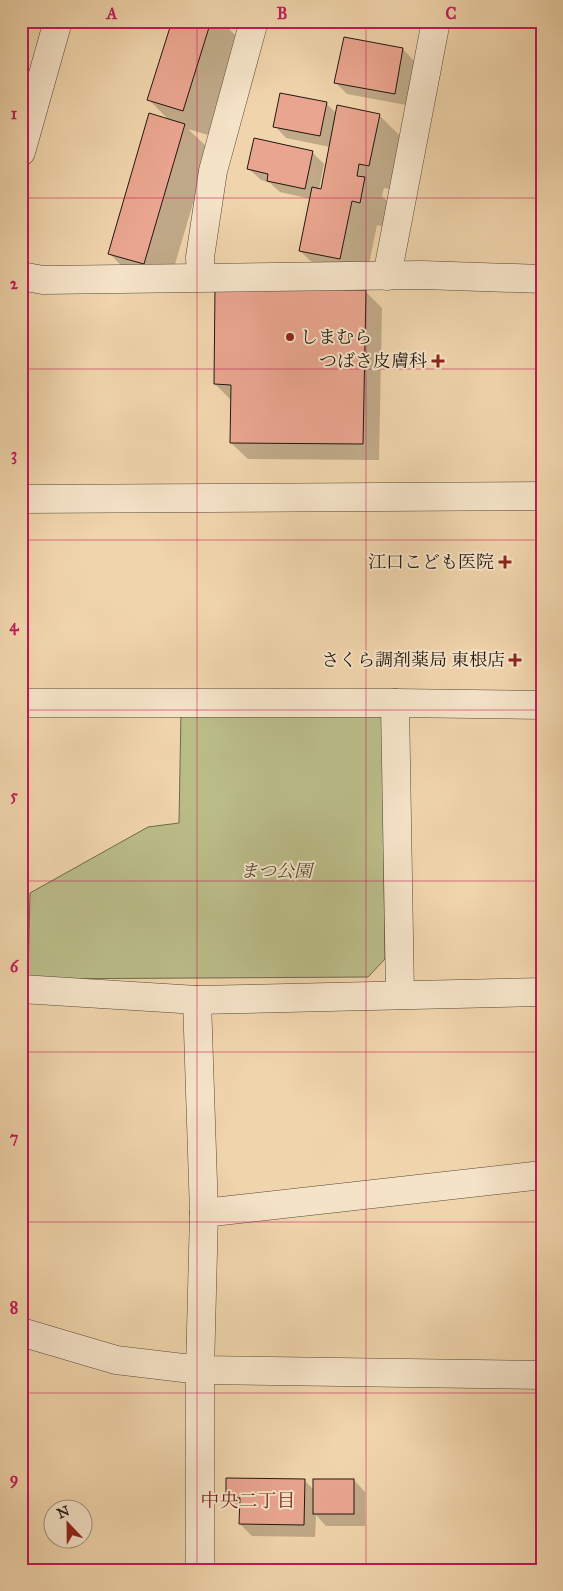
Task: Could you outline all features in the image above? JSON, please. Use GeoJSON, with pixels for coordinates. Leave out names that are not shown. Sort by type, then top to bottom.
{"type":"FeatureCollection","features":[{"type":"Feature","properties":{"kind":"street"},"geometry":{"type":"LineString","coordinates":[[21,152],[58,21]]}},
{"type":"Feature","properties":{"kind":"street"},"geometry":{"type":"LineString","coordinates":[[201,277],[200,257],[213,171],[254,21]]}},
{"type":"Feature","properties":{"kind":"street"},"geometry":{"type":"LineString","coordinates":[[387,276],[436,21]]}},
{"type":"Feature","properties":{"kind":"street"},"geometry":{"type":"LineString","coordinates":[[21,276],[42,280],[387,276],[542,279]]}},
{"type":"Feature","properties":{"kind":"street"},"geometry":{"type":"LineString","coordinates":[[21,499],[542,496]]}},
{"type":"Feature","properties":{"kind":"street"},"geometry":{"type":"LineString","coordinates":[[21,703],[542,705]]}},
{"type":"Feature","properties":{"kind":"street"},"geometry":{"type":"LineString","coordinates":[[395,703],[400,996]]}},
{"type":"Feature","properties":{"kind":"street"},"geometry":{"type":"LineString","coordinates":[[21,989],[198,1000],[542,992]]}},
{"type":"Feature","properties":{"kind":"street"},"geometry":{"type":"LineString","coordinates":[[198,1000],[204,1213],[200,1370],[200,1570]]}},
{"type":"Feature","properties":{"kind":"street"},"geometry":{"type":"LineString","coordinates":[[204,1213],[542,1175]]}},
{"type":"Feature","properties":{"kind":"street"},"geometry":{"type":"LineString","coordinates":[[21,1332],[116,1360],[200,1370],[542,1375]]}},
{"type":"Feature","properties":{"kind":"green space","name":"まつ公園"},"geometry":{"type":"Polygon","coordinates":[[[181,712],[382,712],[385,959],[368,977],[28,979],[30,893],[148,827],[179,823],[181,712]]]}},
{"type":"Feature","properties":{"kind":"building"},"geometry":{"type":"Polygon","coordinates":[[[172,21],[211,21],[183,111],[147,100],[172,21]]]}},
{"type":"Feature","properties":{"kind":"building"},"geometry":{"type":"Polygon","coordinates":[[[344,37],[403,48],[395,94],[334,83],[344,37]]]}},
{"type":"Feature","properties":{"kind":"building"},"geometry":{"type":"Polygon","coordinates":[[[280,93],[327,102],[320,136],[273,127],[280,93]]]}},
{"type":"Feature","properties":{"kind":"building"},"geometry":{"type":"Polygon","coordinates":[[[337,105],[380,114],[369,166],[359,164],[357,176],[365,177],[360,203],[352,201],[340,259],[299,251],[312,187],[321,189],[337,105]]]}},
{"type":"Feature","properties":{"kind":"building"},"geometry":{"type":"Polygon","coordinates":[[[149,113],[185,124],[144,264],[108,254],[149,113]]]}},
{"type":"Feature","properties":{"kind":"building"},"geometry":{"type":"Polygon","coordinates":[[[254,138],[313,151],[305,189],[267,181],[268,174],[247,169],[254,138]]]}},
{"type":"Feature","properties":{"kind":"building","name":"しまむら"},"geometry":{"type":"Polygon","coordinates":[[[215,288],[366,290],[363,444],[230,443],[231,385],[214,384],[215,288]]]}},
{"type":"Feature","properties":{"kind":"building"},"geometry":{"type":"Polygon","coordinates":[[[226,1478],[305,1479],[304,1525],[239,1524],[240,1498],[226,1498],[226,1478]]]}},
{"type":"Feature","properties":{"kind":"building"},"geometry":{"type":"Polygon","coordinates":[[[313,1479],[354,1479],[354,1514],[313,1514],[313,1479]]]}},
{"type":"Feature","properties":{"kind":"place","name":"しまむら"},"geometry":{"type":"Point","coordinates":[290,337]}},
{"type":"Feature","properties":{"kind":"place","name":"つばさ皮膚科"},"geometry":{"type":"Point","coordinates":[438,361]}},
{"type":"Feature","properties":{"kind":"place","name":"江口こども医院"},"geometry":{"type":"Point","coordinates":[505,562]}},
{"type":"Feature","properties":{"kind":"place","name":"さくら調剤薬局 東根店"},"geometry":{"type":"Point","coordinates":[515,660]}},
{"type":"Feature","properties":{"kind":"district","name":"中央二丁目"},"geometry":{"type":"Point","coordinates":[248,1500]}}]}
